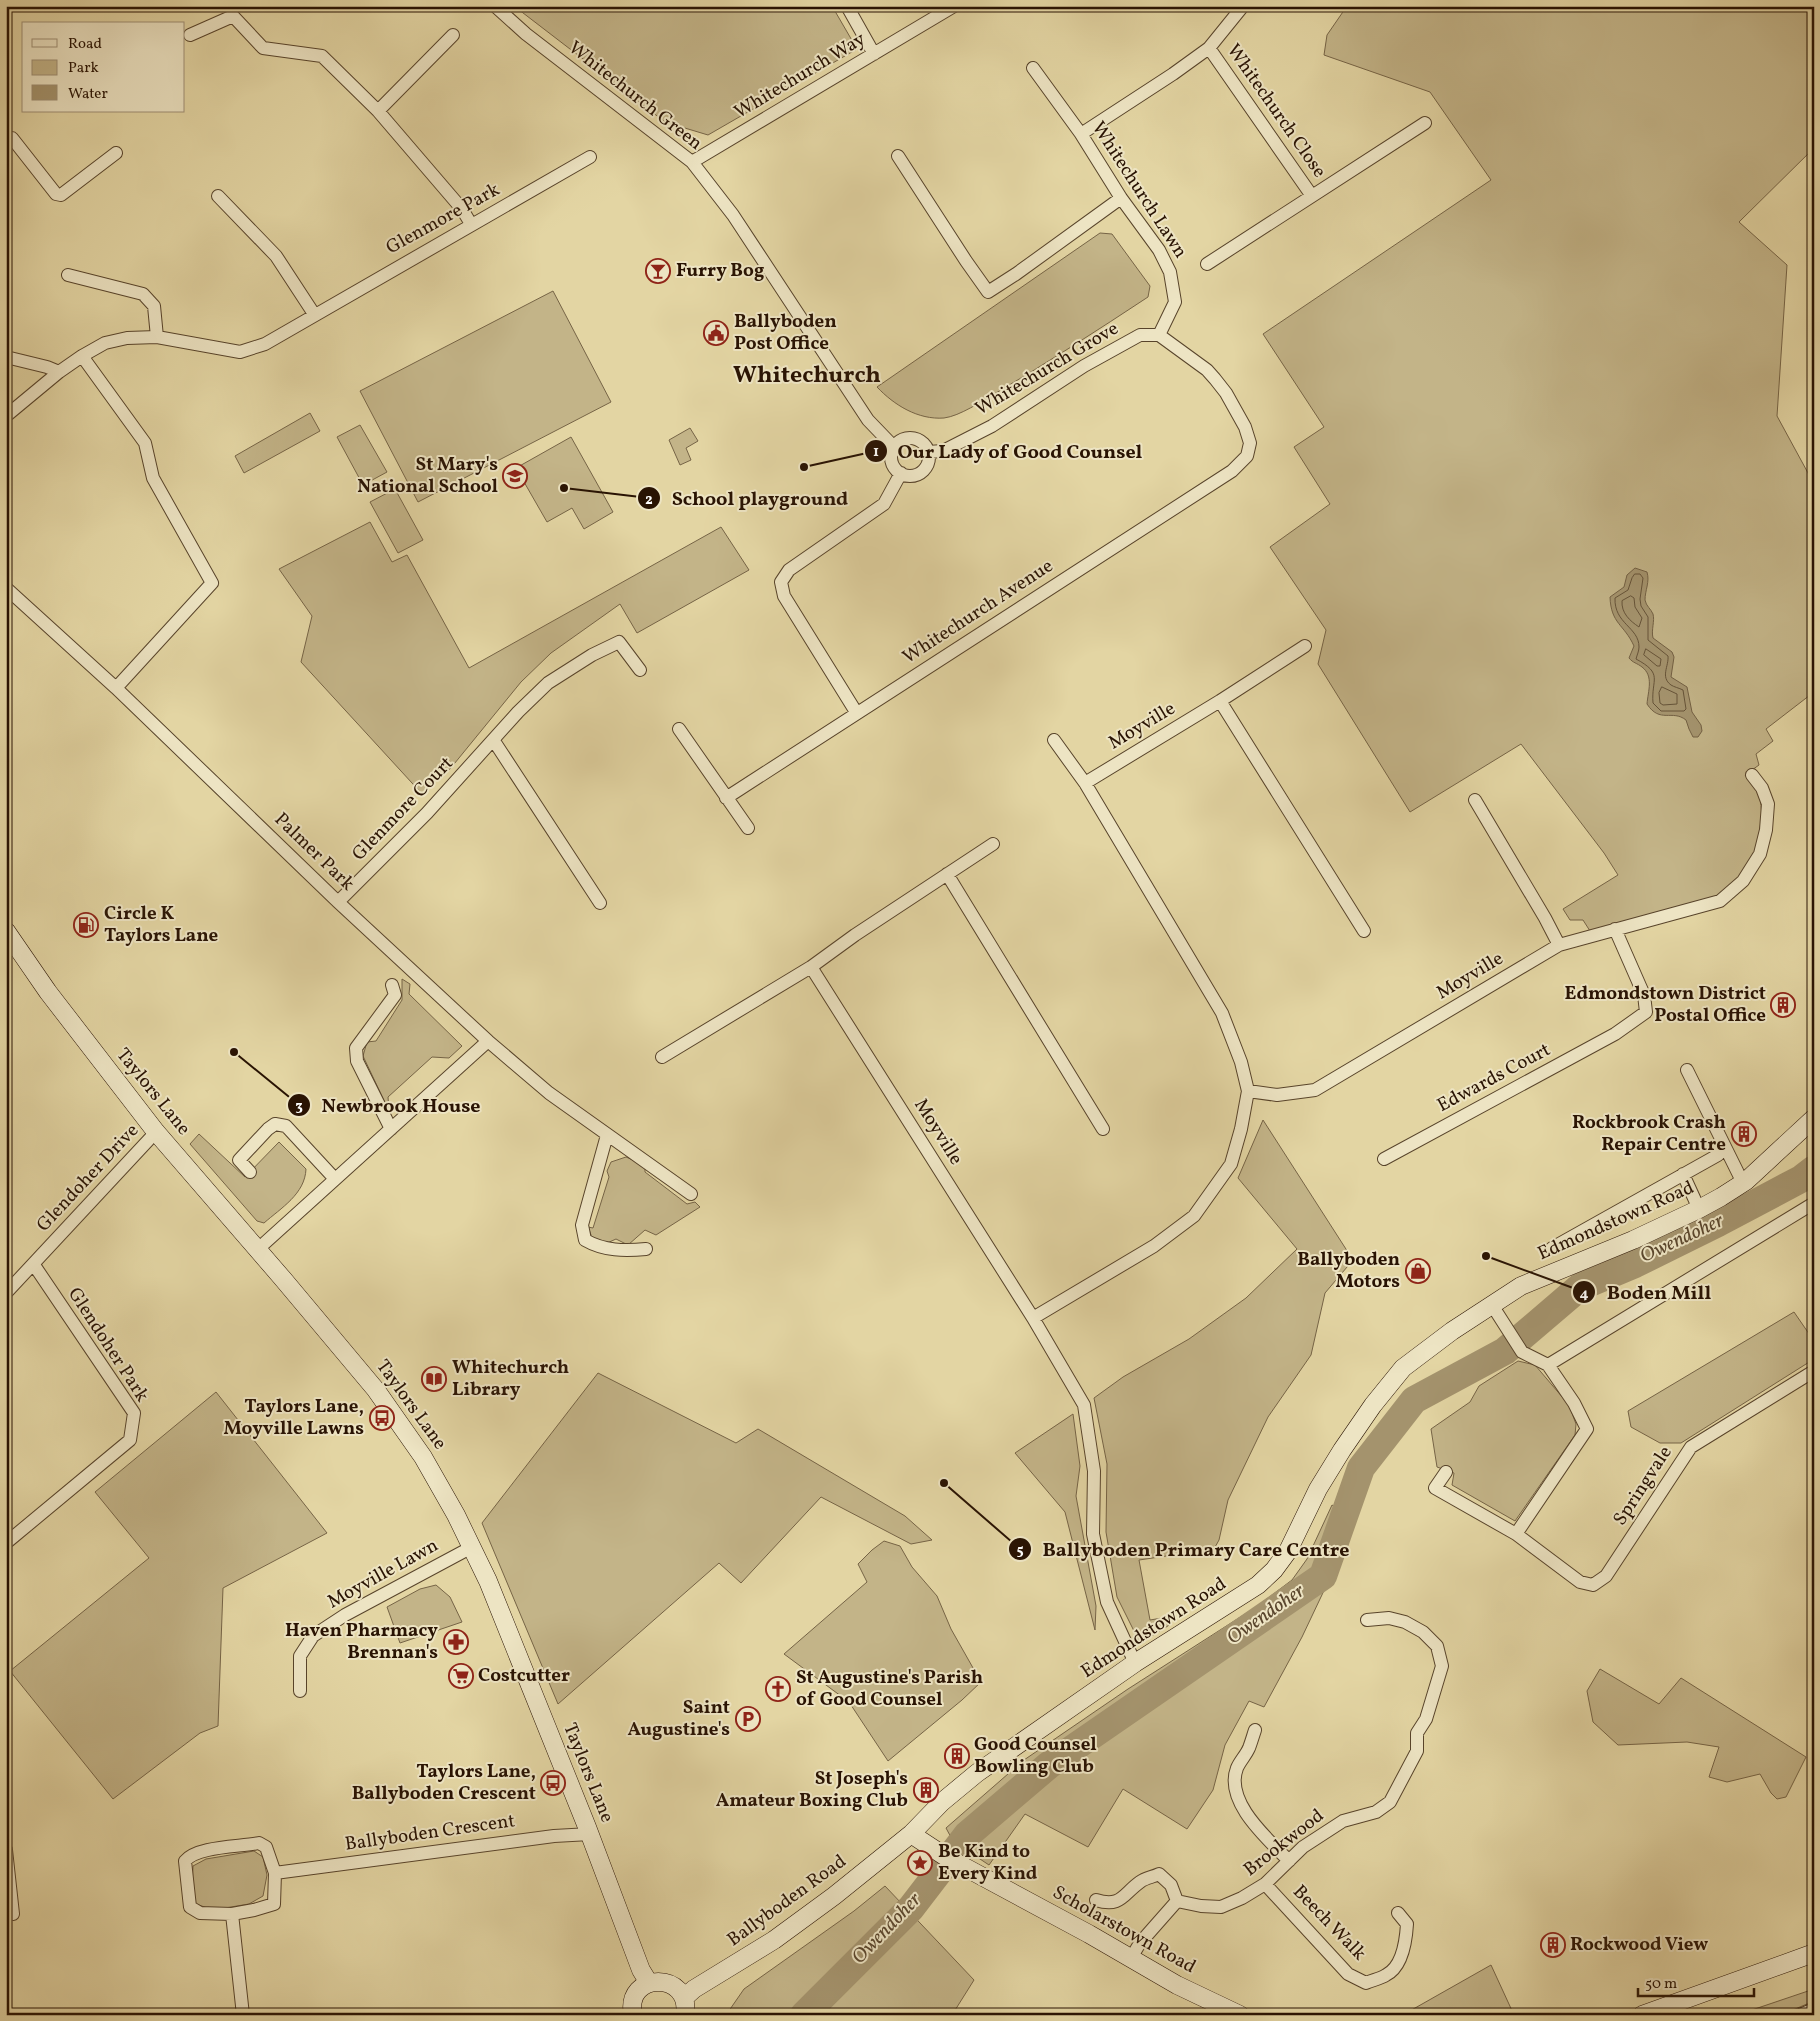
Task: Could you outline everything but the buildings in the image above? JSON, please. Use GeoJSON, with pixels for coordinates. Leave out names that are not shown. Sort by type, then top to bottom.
{"type":"FeatureCollection","features":[{"type":"Feature","properties":{"kind":"main road","name":"Taylors Lane"},"geometry":{"type":"LineString","coordinates":[[6,931],[54,999],[156,1132],[258,1249],[376,1390],[423,1457],[472,1547],[488,1581],[590,1834],[641,1970],[650,1983]]}},
{"type":"Feature","properties":{"kind":"main road","name":"Edmondstown Road"},"geometry":{"type":"LineString","coordinates":[[911,1834],[942,1802],[977,1773],[1135,1662],[1245,1594],[1274,1570],[1288,1551],[1318,1489],[1342,1450],[1373,1405],[1403,1368],[1452,1331],[1521,1286],[1632,1240],[1699,1209],[1743,1182],[1814,1118]]}},
{"type":"Feature","properties":{"kind":"main road","name":"Scholarstown Road"},"geometry":{"type":"LineString","coordinates":[[911,1834],[948,1859],[1177,1985],[1240,2015]]}},
{"type":"Feature","properties":{"kind":"main road","name":"Ballyboden Road"},"geometry":{"type":"LineString","coordinates":[[684,2006],[694,1989],[774,1940],[834,1896],[911,1834]]}},
{"type":"Feature","properties":{"kind":"main road"},"geometry":{"type":"LineString","coordinates":[[1642,2015],[1666,2011],[1814,1954]]}},
{"type":"Feature","properties":{"kind":"main road"},"geometry":{"type":"LineString","coordinates":[[633,2015],[632,2004],[634,1997],[642,1987],[650,1983],[669,1983],[676,1988],[684,2006]]}},
{"type":"Feature","properties":{"kind":"street","name":"Whitechurch Green"},"geometry":{"type":"LineString","coordinates":[[495,6],[541,46],[692,162],[734,215],[868,420],[894,446]]}},
{"type":"Feature","properties":{"kind":"street"},"geometry":{"type":"LineString","coordinates":[[847,6],[874,54]]}},
{"type":"Feature","properties":{"kind":"street","name":"Whitechurch Way"},"geometry":{"type":"LineString","coordinates":[[692,162],[954,6]]}},
{"type":"Feature","properties":{"kind":"street"},"geometry":{"type":"LineString","coordinates":[[1081,134],[1173,74],[1209,48],[1243,6]]}},
{"type":"Feature","properties":{"kind":"street"},"geometry":{"type":"LineString","coordinates":[[190,35],[233,16],[264,48],[322,56],[378,111],[462,209],[471,224]]}},
{"type":"Feature","properties":{"kind":"street"},"geometry":{"type":"LineString","coordinates":[[378,111],[453,35]]}},
{"type":"Feature","properties":{"kind":"street","name":"Whitechurch Close"},"geometry":{"type":"LineString","coordinates":[[1209,48],[1312,196]]}},
{"type":"Feature","properties":{"kind":"street","name":"Whitechurch Lawn"},"geometry":{"type":"LineString","coordinates":[[1033,68],[1081,134],[1121,198],[1159,250],[1170,272],[1175,302],[1159,334]]}},
{"type":"Feature","properties":{"kind":"street","name":"Whitechurch Close"},"geometry":{"type":"LineString","coordinates":[[1207,264],[1425,123]]}},
{"type":"Feature","properties":{"kind":"street"},"geometry":{"type":"LineString","coordinates":[[6,138],[12,138],[56,194],[61,196],[116,153]]}},
{"type":"Feature","properties":{"kind":"street"},"geometry":{"type":"LineString","coordinates":[[898,156],[966,262],[988,292],[1121,198]]}},
{"type":"Feature","properties":{"kind":"street","name":"Glenmore Park"},"geometry":{"type":"LineString","coordinates":[[6,416],[58,372],[105,343],[127,338],[157,337],[240,352],[264,344],[471,224],[548,183],[590,157]]}},
{"type":"Feature","properties":{"kind":"street"},"geometry":{"type":"LineString","coordinates":[[218,196],[276,256],[314,314]]}},
{"type":"Feature","properties":{"kind":"street"},"geometry":{"type":"LineString","coordinates":[[68,275],[143,294],[154,306],[157,337]]}},
{"type":"Feature","properties":{"kind":"street","name":"Whitechurch Grove"},"geometry":{"type":"LineString","coordinates":[[928,452],[943,451],[992,426],[1084,366],[1140,335],[1159,334]]}},
{"type":"Feature","properties":{"kind":"street","name":"Whitechurch Avenue"},"geometry":{"type":"LineString","coordinates":[[726,798],[1232,470],[1247,456],[1250,443],[1245,427],[1226,393],[1207,370],[1159,334]]}},
{"type":"Feature","properties":{"kind":"street"},"geometry":{"type":"LineString","coordinates":[[82,356],[145,443],[153,478],[212,583],[116,688]]}},
{"type":"Feature","properties":{"kind":"street"},"geometry":{"type":"LineString","coordinates":[[6,357],[47,367],[58,372]]}},
{"type":"Feature","properties":{"kind":"street"},"geometry":{"type":"LineString","coordinates":[[903,439],[921,441],[928,452],[929,458],[924,469],[913,475],[901,473],[892,464],[891,452],[894,446],[903,439]]}},
{"type":"Feature","properties":{"kind":"street"},"geometry":{"type":"LineString","coordinates":[[856,712],[784,596],[781,582],[788,570],[884,504],[901,473]]}},
{"type":"Feature","properties":{"kind":"street","name":"Palmer Park"},"geometry":{"type":"LineString","coordinates":[[6,588],[116,688],[338,902],[488,1041],[549,1093],[691,1194]]}},
{"type":"Feature","properties":{"kind":"street","name":"Glenmore Court"},"geometry":{"type":"LineString","coordinates":[[338,902],[427,813],[494,741],[518,712],[548,683],[603,649],[619,642],[640,670]]}},
{"type":"Feature","properties":{"kind":"street","name":"Moyville"},"geometry":{"type":"LineString","coordinates":[[1084,783],[1220,701],[1304,646]]}},
{"type":"Feature","properties":{"kind":"street"},"geometry":{"type":"LineString","coordinates":[[1220,701],[1364,931]]}},
{"type":"Feature","properties":{"kind":"street"},"geometry":{"type":"LineString","coordinates":[[679,729],[748,828]]}},
{"type":"Feature","properties":{"kind":"street"},"geometry":{"type":"LineString","coordinates":[[1033,1318],[1154,1246],[1194,1216],[1231,1164],[1241,1129],[1248,1091],[1241,1062],[1222,1013],[1084,783],[1054,740]]}},
{"type":"Feature","properties":{"kind":"street"},"geometry":{"type":"LineString","coordinates":[[494,741],[600,902]]}},
{"type":"Feature","properties":{"kind":"street","name":"Moyville"},"geometry":{"type":"LineString","coordinates":[[1248,1091],[1278,1096],[1315,1090],[1559,945],[1720,901],[1743,881],[1760,854],[1766,830],[1768,804],[1762,788],[1752,775]]}},
{"type":"Feature","properties":{"kind":"street"},"geometry":{"type":"LineString","coordinates":[[1475,800],[1559,945]]}},
{"type":"Feature","properties":{"kind":"street"},"geometry":{"type":"LineString","coordinates":[[662,1057],[811,967],[993,844]]}},
{"type":"Feature","properties":{"kind":"street"},"geometry":{"type":"LineString","coordinates":[[947,874],[1103,1129]]}},
{"type":"Feature","properties":{"kind":"street","name":"Edwards Court"},"geometry":{"type":"LineString","coordinates":[[1384,1158],[1616,1034],[1646,1012],[1644,995],[1614,929]]}},
{"type":"Feature","properties":{"kind":"street","name":"Moyville"},"geometry":{"type":"LineString","coordinates":[[811,967],[1033,1318],[1084,1405],[1094,1471],[1093,1534],[1107,1602],[1135,1662]]}},
{"type":"Feature","properties":{"kind":"street"},"geometry":{"type":"LineString","coordinates":[[391,1129],[357,1061],[356,1048],[395,995],[392,985]]}},
{"type":"Feature","properties":{"kind":"street"},"geometry":{"type":"LineString","coordinates":[[258,1249],[488,1041]]}},
{"type":"Feature","properties":{"kind":"street"},"geometry":{"type":"LineString","coordinates":[[1687,1070],[1743,1182]]}},
{"type":"Feature","properties":{"kind":"street"},"geometry":{"type":"LineString","coordinates":[[250,1172],[239,1160],[275,1124],[286,1126],[335,1180]]}},
{"type":"Feature","properties":{"kind":"street","name":"Glendoher Drive"},"geometry":{"type":"LineString","coordinates":[[6,1293],[156,1132]]}},
{"type":"Feature","properties":{"kind":"street"},"geometry":{"type":"LineString","coordinates":[[607,1135],[592,1195],[582,1225],[585,1240],[595,1246],[628,1251],[646,1249]]}},
{"type":"Feature","properties":{"kind":"street"},"geometry":{"type":"LineString","coordinates":[[1552,1248],[1718,1155]]}},
{"type":"Feature","properties":{"kind":"street"},"geometry":{"type":"LineString","coordinates":[[1683,1174],[1699,1209]]}},
{"type":"Feature","properties":{"kind":"street"},"geometry":{"type":"LineString","coordinates":[[1548,1365],[1814,1203]]}},
{"type":"Feature","properties":{"kind":"street","name":"Glendoher Park"},"geometry":{"type":"LineString","coordinates":[[6,1544],[130,1440],[134,1413],[34,1265]]}},
{"type":"Feature","properties":{"kind":"street"},"geometry":{"type":"LineString","coordinates":[[1492,1305],[1522,1352],[1548,1365],[1574,1403],[1587,1428],[1516,1534]]}},
{"type":"Feature","properties":{"kind":"street","name":"Springvale"},"geometry":{"type":"LineString","coordinates":[[1446,1472],[1435,1488],[1516,1534],[1580,1582],[1593,1585],[1606,1576],[1691,1447],[1814,1371]]}},
{"type":"Feature","properties":{"kind":"street","name":"Moyville Lawn"},"geometry":{"type":"LineString","coordinates":[[300,1691],[300,1656],[313,1636],[345,1615],[472,1547]]}},
{"type":"Feature","properties":{"kind":"street","name":"Brookwood"},"geometry":{"type":"LineString","coordinates":[[1178,1901],[1200,1906],[1221,1906],[1242,1898],[1265,1884],[1303,1847],[1344,1821],[1376,1812],[1390,1802],[1417,1751],[1417,1733],[1426,1719],[1442,1666],[1437,1646],[1424,1632],[1405,1622],[1388,1618],[1367,1620]]}},
{"type":"Feature","properties":{"kind":"street"},"geometry":{"type":"LineString","coordinates":[[1254,1730],[1249,1749],[1237,1769],[1235,1782],[1236,1797],[1261,1831],[1289,1861]]}},
{"type":"Feature","properties":{"kind":"street","name":"Ballyboden Crescent"},"geometry":{"type":"LineString","coordinates":[[275,1873],[554,1836],[590,1834]]}},
{"type":"Feature","properties":{"kind":"street"},"geometry":{"type":"LineString","coordinates":[[259,1843],[266,1847],[275,1873],[274,1904],[232,1914],[200,1913],[190,1907],[185,1861],[189,1856],[205,1850],[259,1843]]}},
{"type":"Feature","properties":{"kind":"street"},"geometry":{"type":"LineString","coordinates":[[6,1850],[13,1914]]}},
{"type":"Feature","properties":{"kind":"street"},"geometry":{"type":"LineString","coordinates":[[1096,1900],[1104,1903],[1119,1901],[1140,1882],[1159,1874],[1171,1885],[1178,1901],[1140,1943],[1131,1958]]}},
{"type":"Feature","properties":{"kind":"street","name":"Beech Walk"},"geometry":{"type":"LineString","coordinates":[[1265,1884],[1348,1974],[1366,1983],[1387,1975],[1397,1964],[1406,1940],[1407,1924],[1398,1913]]}},
{"type":"Feature","properties":{"kind":"street"},"geometry":{"type":"LineString","coordinates":[[232,1914],[243,2015]]}},
{"type":"Feature","properties":{"kind":"street"},"geometry":{"type":"LineString","coordinates":[[1800,2015],[1814,2009]]}},
{"type":"Feature","properties":{"kind":"green space"},"geometry":{"type":"Polygon","coordinates":[[[514,6],[832,6],[857,49],[708,135],[665,122],[514,6]]]}},
{"type":"Feature","properties":{"kind":"green space"},"geometry":{"type":"Polygon","coordinates":[[[1347,6],[1814,6],[1814,148],[1739,222],[1787,265],[1777,416],[1814,484],[1814,692],[1766,729],[1773,741],[1756,754],[1759,765],[1745,775],[1760,794],[1762,816],[1756,853],[1738,879],[1717,898],[1590,931],[1583,920],[1570,920],[1563,909],[1618,875],[1604,853],[1521,744],[1410,812],[1318,664],[1326,630],[1270,547],[1330,504],[1294,447],[1324,427],[1263,334],[1491,180],[1430,92],[1324,55],[1327,35],[1347,6]]]}},
{"type":"Feature","properties":{"kind":"green space"},"geometry":{"type":"Polygon","coordinates":[[[1100,233],[1112,234],[1150,286],[1148,297],[1015,382],[971,408],[950,417],[934,418],[916,414],[891,400],[877,387],[1100,233]]]}},
{"type":"Feature","properties":{"kind":"green space"},"geometry":{"type":"Polygon","coordinates":[[[553,291],[611,402],[418,502],[360,391],[553,291]]]}},
{"type":"Feature","properties":{"kind":"green space"},"geometry":{"type":"Polygon","coordinates":[[[310,413],[320,431],[244,473],[235,456],[310,413]]]}},
{"type":"Feature","properties":{"kind":"green space"},"geometry":{"type":"Polygon","coordinates":[[[360,425],[387,472],[363,485],[337,437],[360,425]]]}},
{"type":"Feature","properties":{"kind":"green space"},"geometry":{"type":"Polygon","coordinates":[[[690,428],[698,441],[686,448],[691,460],[680,465],[669,440],[690,428]]]}},
{"type":"Feature","properties":{"kind":"green space"},"geometry":{"type":"Polygon","coordinates":[[[571,437],[613,512],[584,529],[572,508],[547,522],[516,468],[571,437]]]}},
{"type":"Feature","properties":{"kind":"green space"},"geometry":{"type":"Polygon","coordinates":[[[395,489],[423,540],[398,553],[370,502],[395,489]]]}},
{"type":"Feature","properties":{"kind":"green space"},"geometry":{"type":"Polygon","coordinates":[[[370,522],[392,562],[407,555],[469,668],[721,527],[749,570],[637,633],[620,604],[551,653],[521,682],[450,769],[436,776],[423,795],[301,662],[312,616],[279,569],[370,522]]]}},
{"type":"Feature","properties":{"kind":"green space"},"geometry":{"type":"Polygon","coordinates":[[[402,979],[410,984],[409,994],[462,1046],[449,1058],[432,1057],[388,1097],[389,1111],[363,1056],[367,1042],[376,1041],[402,1000],[402,979]]]}},
{"type":"Feature","properties":{"kind":"green space"},"geometry":{"type":"Polygon","coordinates":[[[1263,1120],[1353,1260],[1325,1293],[1311,1355],[1268,1417],[1228,1500],[1219,1540],[1214,1549],[1139,1560],[1150,1620],[1168,1617],[1171,1624],[1140,1643],[1117,1597],[1106,1532],[1107,1464],[1094,1398],[1123,1377],[1189,1339],[1246,1298],[1297,1249],[1238,1178],[1263,1120]]]}},
{"type":"Feature","properties":{"kind":"green space"},"geometry":{"type":"Polygon","coordinates":[[[199,1134],[245,1177],[279,1142],[306,1169],[305,1178],[291,1200],[264,1223],[257,1221],[190,1144],[199,1134]]]}},
{"type":"Feature","properties":{"kind":"green space"},"geometry":{"type":"Polygon","coordinates":[[[626,1157],[645,1165],[645,1172],[687,1204],[695,1202],[700,1207],[656,1235],[645,1230],[628,1245],[616,1239],[605,1244],[593,1240],[588,1227],[593,1228],[609,1177],[607,1171],[611,1162],[626,1157]]]}},
{"type":"Feature","properties":{"kind":"green space"},"geometry":{"type":"Polygon","coordinates":[[[1794,1312],[1814,1341],[1814,1359],[1681,1443],[1660,1443],[1631,1427],[1628,1411],[1794,1312]]]}},
{"type":"Feature","properties":{"kind":"green space"},"geometry":{"type":"Polygon","coordinates":[[[1518,1361],[1535,1365],[1569,1405],[1576,1424],[1575,1435],[1515,1521],[1452,1485],[1454,1473],[1437,1467],[1431,1429],[1470,1402],[1479,1386],[1518,1361]]]}},
{"type":"Feature","properties":{"kind":"green space"},"geometry":{"type":"Polygon","coordinates":[[[598,1373],[736,1443],[758,1429],[905,1516],[932,1540],[911,1544],[821,1497],[741,1583],[719,1563],[558,1704],[482,1523],[598,1373]]]}},
{"type":"Feature","properties":{"kind":"green space"},"geometry":{"type":"Polygon","coordinates":[[[216,1392],[327,1533],[223,1588],[218,1726],[200,1733],[113,1799],[10,1671],[149,1558],[95,1492],[216,1392]]]}},
{"type":"Feature","properties":{"kind":"green space"},"geometry":{"type":"Polygon","coordinates":[[[1073,1414],[1080,1466],[1076,1496],[1096,1606],[1095,1630],[1065,1512],[1015,1453],[1073,1414]]]}},
{"type":"Feature","properties":{"kind":"green space"},"geometry":{"type":"Polygon","coordinates":[[[1332,1505],[1353,1516],[1329,1580],[1302,1637],[1264,1707],[1249,1701],[1225,1745],[1213,1790],[1187,1829],[1123,1789],[1088,1847],[1025,1814],[989,1865],[953,1841],[946,1828],[1024,1760],[1128,1689],[1256,1607],[1292,1580],[1307,1559],[1332,1505]]]}},
{"type":"Feature","properties":{"kind":"green space"},"geometry":{"type":"Polygon","coordinates":[[[884,1541],[900,1546],[912,1567],[937,1596],[951,1629],[981,1682],[888,1761],[849,1702],[784,1654],[867,1582],[858,1564],[884,1541]]]}},
{"type":"Feature","properties":{"kind":"green space"},"geometry":{"type":"Polygon","coordinates":[[[436,1585],[450,1597],[462,1622],[400,1643],[387,1607],[420,1589],[436,1585]]]}},
{"type":"Feature","properties":{"kind":"green space"},"geometry":{"type":"Polygon","coordinates":[[[1600,1669],[1659,1704],[1681,1678],[1806,1757],[1786,1797],[1777,1799],[1771,1793],[1760,1774],[1727,1782],[1709,1777],[1719,1747],[1687,1742],[1618,1745],[1593,1722],[1587,1691],[1600,1669]]]}},
{"type":"Feature","properties":{"kind":"green space"},"geometry":{"type":"Polygon","coordinates":[[[254,1851],[263,1857],[267,1875],[263,1896],[249,1904],[213,1910],[196,1904],[192,1887],[193,1866],[206,1859],[254,1851]]]}},
{"type":"Feature","properties":{"kind":"green space"},"geometry":{"type":"Polygon","coordinates":[[[885,1886],[974,1980],[952,2015],[726,2015],[744,1989],[854,1911],[885,1886]]]}},
{"type":"Feature","properties":{"kind":"green space"},"geometry":{"type":"Polygon","coordinates":[[[1491,1965],[1514,2015],[1402,2015],[1408,2012],[1491,1965]]]}},
{"type":"Feature","properties":{"kind":"green space"},"geometry":{"type":"Polygon","coordinates":[[[1814,1989],[1814,2001],[1781,2015],[1737,2015],[1814,1989]]]}},
{"type":"Feature","properties":{"kind":"water"},"geometry":{"type":"Polygon","coordinates":[[[1635,568],[1647,572],[1645,600],[1653,614],[1653,638],[1672,652],[1674,657],[1671,677],[1687,687],[1692,712],[1701,725],[1702,731],[1698,737],[1693,737],[1686,720],[1681,717],[1661,715],[1652,710],[1647,704],[1648,675],[1642,667],[1629,658],[1634,646],[1615,619],[1610,597],[1624,587],[1627,575],[1635,568]]]}},
{"type":"Feature","properties":{"kind":"waterway","name":"Owendoher"},"geometry":{"type":"LineString","coordinates":[[804,2015],[911,1908],[967,1835],[1049,1765],[1323,1576],[1361,1468],[1414,1400],[1505,1351],[1580,1287],[1635,1264],[1718,1223],[1801,1179],[1814,1169]]}},
{"type":"Feature","properties":{"kind":"place","name":"Furry Bog"},"geometry":{"type":"Point","coordinates":[658,271]}},
{"type":"Feature","properties":{"kind":"place","name":"Ballyboden Post Office"},"geometry":{"type":"Point","coordinates":[716,333]}},
{"type":"Feature","properties":{"kind":"place","name":"Our Lady of Good Counsel"},"geometry":{"type":"Point","coordinates":[804,467]}},
{"type":"Feature","properties":{"kind":"place","name":"St Mary's National School"},"geometry":{"type":"Point","coordinates":[515,476]}},
{"type":"Feature","properties":{"kind":"place","name":"School playground"},"geometry":{"type":"Point","coordinates":[564,488]}},
{"type":"Feature","properties":{"kind":"place","name":"Circle K Taylors Lane"},"geometry":{"type":"Point","coordinates":[86,925]}},
{"type":"Feature","properties":{"kind":"place","name":"Edmondstown District Postal Office"},"geometry":{"type":"Point","coordinates":[1783,1005]}},
{"type":"Feature","properties":{"kind":"place","name":"Newbrook House"},"geometry":{"type":"Point","coordinates":[234,1052]}},
{"type":"Feature","properties":{"kind":"place","name":"Rockbrook Crash Repair Centre"},"geometry":{"type":"Point","coordinates":[1744,1134]}},
{"type":"Feature","properties":{"kind":"place","name":"Boden Mill"},"geometry":{"type":"Point","coordinates":[1486,1256]}},
{"type":"Feature","properties":{"kind":"place","name":"Ballyboden Motors"},"geometry":{"type":"Point","coordinates":[1418,1271]}},
{"type":"Feature","properties":{"kind":"place","name":"Whitechurch Library"},"geometry":{"type":"Point","coordinates":[434,1379]}},
{"type":"Feature","properties":{"kind":"place","name":"Taylors Lane, Moyville Lawns"},"geometry":{"type":"Point","coordinates":[382,1418]}},
{"type":"Feature","properties":{"kind":"place","name":"Ballyboden Primary Care Centre"},"geometry":{"type":"Point","coordinates":[944,1483]}},
{"type":"Feature","properties":{"kind":"place","name":"Haven Pharmacy Brennan's"},"geometry":{"type":"Point","coordinates":[456,1642]}},
{"type":"Feature","properties":{"kind":"place","name":"Costcutter"},"geometry":{"type":"Point","coordinates":[461,1676]}},
{"type":"Feature","properties":{"kind":"place","name":"St Augustine's Parish of Good Counsel"},"geometry":{"type":"Point","coordinates":[778,1689]}},
{"type":"Feature","properties":{"kind":"place","name":"Saint Augustine's"},"geometry":{"type":"Point","coordinates":[748,1719]}},
{"type":"Feature","properties":{"kind":"place","name":"Good Counsel Bowling Club"},"geometry":{"type":"Point","coordinates":[957,1756]}},
{"type":"Feature","properties":{"kind":"place","name":"Taylors Lane, Ballyboden Crescent"},"geometry":{"type":"Point","coordinates":[553,1783]}},
{"type":"Feature","properties":{"kind":"place","name":"St Joseph's Amateur Boxing Club"},"geometry":{"type":"Point","coordinates":[926,1790]}},
{"type":"Feature","properties":{"kind":"place","name":"Be Kind to Every Kind"},"geometry":{"type":"Point","coordinates":[920,1863]}},
{"type":"Feature","properties":{"kind":"place","name":"Rockwood View"},"geometry":{"type":"Point","coordinates":[1553,1945]}},
{"type":"Feature","properties":{"kind":"district","name":"Whitechurch"},"geometry":{"type":"Point","coordinates":[807,376]}}]}
